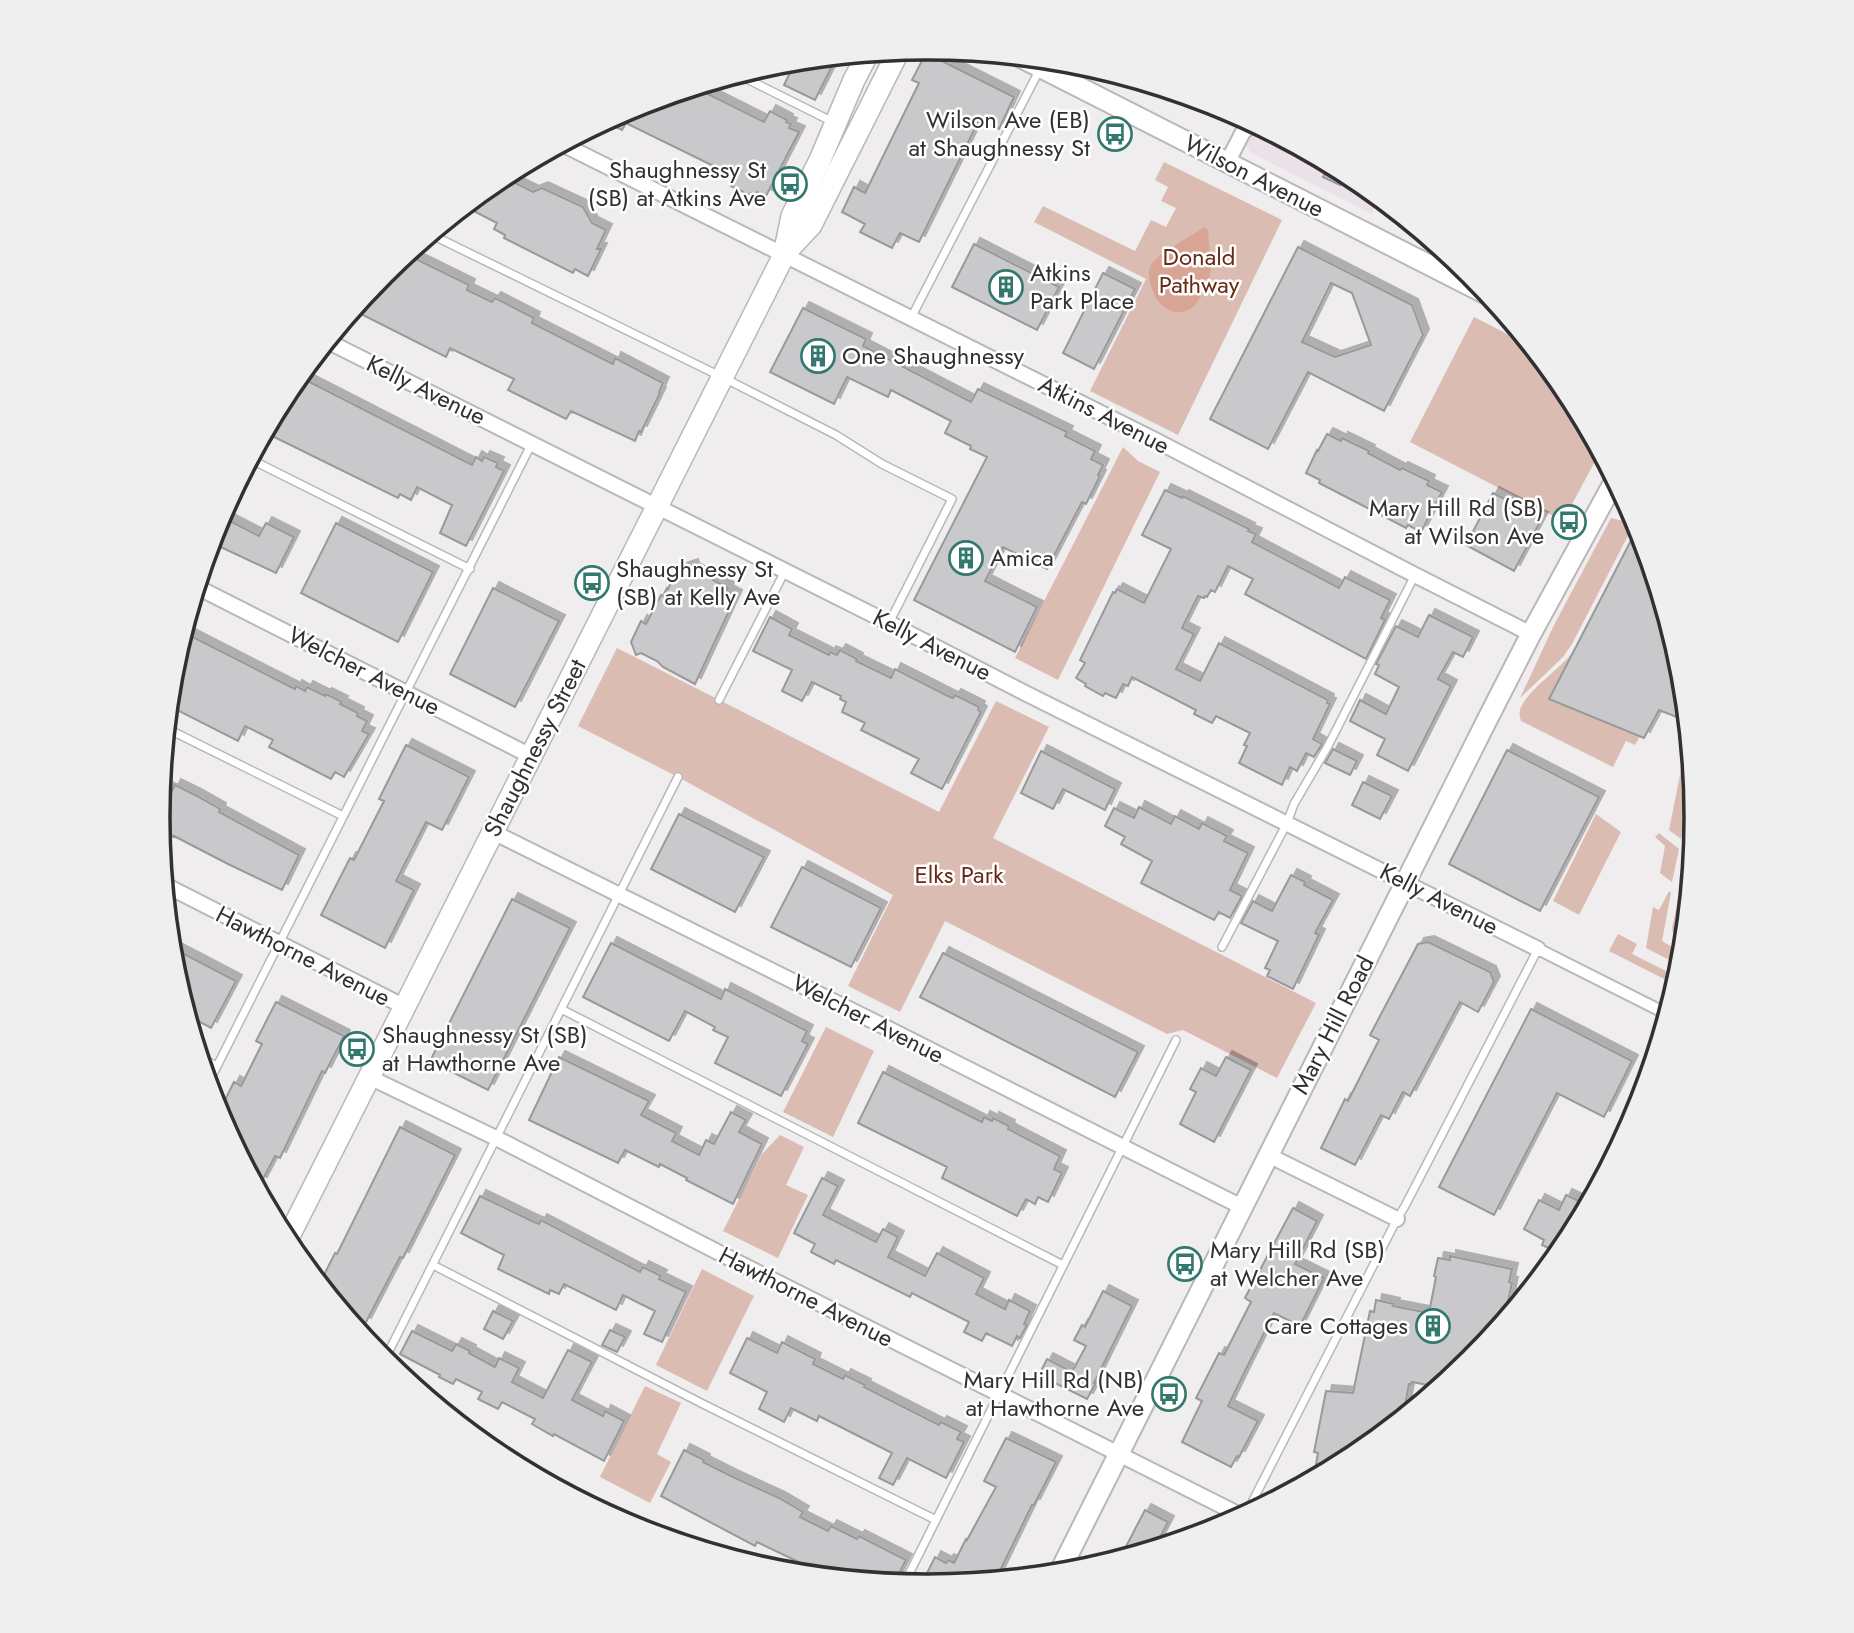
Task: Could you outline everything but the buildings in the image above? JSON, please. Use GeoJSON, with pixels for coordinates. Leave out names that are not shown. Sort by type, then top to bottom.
{"type":"FeatureCollection","features":[{"type":"Feature","properties":{"kind":"main road","name":"Shaughnessy Street"},"geometry":{"type":"LineString","coordinates":[[293,1229],[784,255],[811,225],[895,61]]}},
{"type":"Feature","properties":{"kind":"main road","name":"Shaughnessy Street"},"geometry":{"type":"LineString","coordinates":[[784,255],[792,216],[864,62]]}},
{"type":"Feature","properties":{"kind":"street","name":"Wilson Avenue"},"geometry":{"type":"LineString","coordinates":[[1057,71],[1227,163],[1464,283]]}},
{"type":"Feature","properties":{"kind":"street"},"geometry":{"type":"LineString","coordinates":[[1227,163],[1245,130]]}},
{"type":"Feature","properties":{"kind":"street","name":"Atkins Avenue"},"geometry":{"type":"LineString","coordinates":[[571,149],[1155,440],[1531,634]]}},
{"type":"Feature","properties":{"kind":"street","name":"Kelly Avenue"},"geometry":{"type":"LineString","coordinates":[[335,345],[1538,949]]}},
{"type":"Feature","properties":{"kind":"street","name":"Mary Hill Road"},"geometry":{"type":"LineString","coordinates":[[1065,1561],[1531,634],[1610,490]]}},
{"type":"Feature","properties":{"kind":"street","name":"Welcher Avenue"},"geometry":{"type":"LineString","coordinates":[[205,591],[531,756]]}},
{"type":"Feature","properties":{"kind":"street","name":"Welcher Avenue"},"geometry":{"type":"LineString","coordinates":[[493,832],[1242,1207]]}},
{"type":"Feature","properties":{"kind":"street","name":"Hawthorne Avenue"},"geometry":{"type":"LineString","coordinates":[[174,890],[405,1007]]}},
{"type":"Feature","properties":{"kind":"street"},"geometry":{"type":"LineString","coordinates":[[1538,949],[1659,1010]]}},
{"type":"Feature","properties":{"kind":"street","name":"Hawthorne Avenue"},"geometry":{"type":"LineString","coordinates":[[369,1077],[496,1138],[1118,1453],[1227,1511]]}},
{"type":"Feature","properties":{"kind":"street"},"geometry":{"type":"LineString","coordinates":[[1268,1155],[1397,1219]]}},
{"type":"Feature","properties":{"kind":"lane"},"geometry":{"type":"LineString","coordinates":[[911,318],[1039,68]]}},
{"type":"Feature","properties":{"kind":"lane"},"geometry":{"type":"LineString","coordinates":[[750,81],[836,124]]}},
{"type":"Feature","properties":{"kind":"lane"},"geometry":{"type":"LineString","coordinates":[[439,238],[722,377],[836,435],[882,464],[952,499],[889,623]]}},
{"type":"Feature","properties":{"kind":"lane"},"geometry":{"type":"LineString","coordinates":[[215,1072],[532,443]]}},
{"type":"Feature","properties":{"kind":"lane"},"geometry":{"type":"LineString","coordinates":[[258,463],[470,569]]}},
{"type":"Feature","properties":{"kind":"lane"},"geometry":{"type":"LineString","coordinates":[[719,700],[785,571]]}},
{"type":"Feature","properties":{"kind":"lane"},"geometry":{"type":"LineString","coordinates":[[1222,947],[1415,575]]}},
{"type":"Feature","properties":{"kind":"lane"},"geometry":{"type":"LineString","coordinates":[[175,733],[343,816]]}},
{"type":"Feature","properties":{"kind":"lane"},"geometry":{"type":"LineString","coordinates":[[390,1350],[678,777]]}},
{"type":"Feature","properties":{"kind":"lane"},"geometry":{"type":"LineString","coordinates":[[1244,1503],[1405,1206],[1538,949]]}},
{"type":"Feature","properties":{"kind":"lane"},"geometry":{"type":"LineString","coordinates":[[561,1009],[1063,1265]]}},
{"type":"Feature","properties":{"kind":"lane"},"geometry":{"type":"LineString","coordinates":[[910,1573],[1176,1040]]}},
{"type":"Feature","properties":{"kind":"lane"},"geometry":{"type":"LineString","coordinates":[[211,1063],[218,1066]]}},
{"type":"Feature","properties":{"kind":"lane"},"geometry":{"type":"LineString","coordinates":[[433,1265],[936,1520]]}},
{"type":"Feature","properties":{"kind":"shaded area"},"geometry":{"type":"Polygon","coordinates":[[[1251,133],[1262,138],[1348,187],[1376,207],[1372,214],[1250,152],[1247,146],[1251,133]]]}},
{"type":"Feature","properties":{"kind":"green space","name":"Donald Pathway"},"geometry":{"type":"Polygon","coordinates":[[[1164,162],[1282,220],[1178,435],[1090,391],[1146,279],[1034,222],[1043,206],[1135,251],[1151,220],[1166,227],[1176,208],[1161,201],[1168,187],[1155,180],[1164,162]]]}},
{"type":"Feature","properties":{"kind":"green space"},"geometry":{"type":"Polygon","coordinates":[[[1204,227],[1208,230],[1211,268],[1208,287],[1203,288],[1197,303],[1186,311],[1165,308],[1152,290],[1150,269],[1159,257],[1204,227]]]}},
{"type":"Feature","properties":{"kind":"green space"},"geometry":{"type":"Polygon","coordinates":[[[1474,317],[1512,336],[1556,396],[1595,461],[1563,521],[1410,442],[1474,317]]]}},
{"type":"Feature","properties":{"kind":"green space"},"geometry":{"type":"Polygon","coordinates":[[[1123,447],[1138,461],[1160,472],[1058,680],[1015,658],[1123,447]]]}},
{"type":"Feature","properties":{"kind":"green space"},"geometry":{"type":"Polygon","coordinates":[[[1611,518],[1623,521],[1629,534],[1572,644],[1563,657],[1520,698],[1554,625],[1611,518]]]}},
{"type":"Feature","properties":{"kind":"green space","name":"Elks Park"},"geometry":{"type":"Polygon","coordinates":[[[617,648],[939,812],[996,701],[1049,727],[993,838],[1316,1003],[1277,1078],[1183,1030],[1167,1034],[945,921],[900,1012],[848,986],[893,895],[678,777],[578,726],[617,648]]]}},
{"type":"Feature","properties":{"kind":"green space"},"geometry":{"type":"Polygon","coordinates":[[[1573,652],[1549,699],[1640,736],[1635,745],[1626,741],[1613,767],[1521,721],[1520,710],[1523,703],[1573,652]]]}},
{"type":"Feature","properties":{"kind":"green space"},"geometry":{"type":"Polygon","coordinates":[[[1682,766],[1684,816],[1681,839],[1669,830],[1682,766]]]}},
{"type":"Feature","properties":{"kind":"green space"},"geometry":{"type":"Polygon","coordinates":[[[1596,814],[1621,832],[1579,915],[1553,901],[1596,814]]]}},
{"type":"Feature","properties":{"kind":"green space"},"geometry":{"type":"Polygon","coordinates":[[[1659,833],[1679,849],[1672,882],[1660,873],[1665,846],[1655,837],[1659,833]]]}},
{"type":"Feature","properties":{"kind":"green space"},"geometry":{"type":"Polygon","coordinates":[[[1669,891],[1671,893],[1662,941],[1672,947],[1670,960],[1646,948],[1653,907],[1659,910],[1669,891]]]}},
{"type":"Feature","properties":{"kind":"green space"},"geometry":{"type":"Polygon","coordinates":[[[1680,891],[1674,938],[1672,928],[1680,891]]]}},
{"type":"Feature","properties":{"kind":"green space"},"geometry":{"type":"Polygon","coordinates":[[[1618,934],[1637,944],[1632,954],[1667,972],[1665,980],[1609,951],[1618,934]]]}},
{"type":"Feature","properties":{"kind":"green space"},"geometry":{"type":"Polygon","coordinates":[[[826,1027],[874,1051],[833,1137],[783,1112],[826,1027]]]}},
{"type":"Feature","properties":{"kind":"green space"},"geometry":{"type":"Polygon","coordinates":[[[780,1135],[804,1147],[786,1185],[808,1195],[778,1258],[723,1231],[762,1154],[780,1135]]]}},
{"type":"Feature","properties":{"kind":"green space"},"geometry":{"type":"Polygon","coordinates":[[[702,1269],[754,1296],[707,1391],[656,1365],[702,1269]]]}},
{"type":"Feature","properties":{"kind":"green space"},"geometry":{"type":"Polygon","coordinates":[[[645,1386],[681,1403],[657,1454],[671,1462],[650,1503],[600,1477],[645,1386]]]}},
{"type":"Feature","properties":{"kind":"place","name":"Wilson Ave (EB) at Shaughnessy St"},"geometry":{"type":"Point","coordinates":[1115,134]}},
{"type":"Feature","properties":{"kind":"place","name":"Shaughnessy St (SB) at Atkins Ave"},"geometry":{"type":"Point","coordinates":[790,184]}},
{"type":"Feature","properties":{"kind":"place","name":"Atkins Park Place"},"geometry":{"type":"Point","coordinates":[1006,287]}},
{"type":"Feature","properties":{"kind":"place","name":"One Shaughnessy"},"geometry":{"type":"Point","coordinates":[818,356]}},
{"type":"Feature","properties":{"kind":"place","name":"Mary Hill Rd (SB) at Wilson Ave"},"geometry":{"type":"Point","coordinates":[1569,522]}},
{"type":"Feature","properties":{"kind":"place","name":"Amica"},"geometry":{"type":"Point","coordinates":[966,558]}},
{"type":"Feature","properties":{"kind":"place","name":"Shaughnessy St (SB) at Kelly Ave"},"geometry":{"type":"Point","coordinates":[592,583]}},
{"type":"Feature","properties":{"kind":"place","name":"Shaughnessy St (SB) at Hawthorne Ave"},"geometry":{"type":"Point","coordinates":[357,1049]}},
{"type":"Feature","properties":{"kind":"place","name":"Mary Hill Rd (SB) at Welcher Ave"},"geometry":{"type":"Point","coordinates":[1185,1264]}},
{"type":"Feature","properties":{"kind":"place","name":"Care Cottages"},"geometry":{"type":"Point","coordinates":[1433,1326]}},
{"type":"Feature","properties":{"kind":"place","name":"Mary Hill Rd (NB) at Hawthorne Ave"},"geometry":{"type":"Point","coordinates":[1169,1394]}}]}
